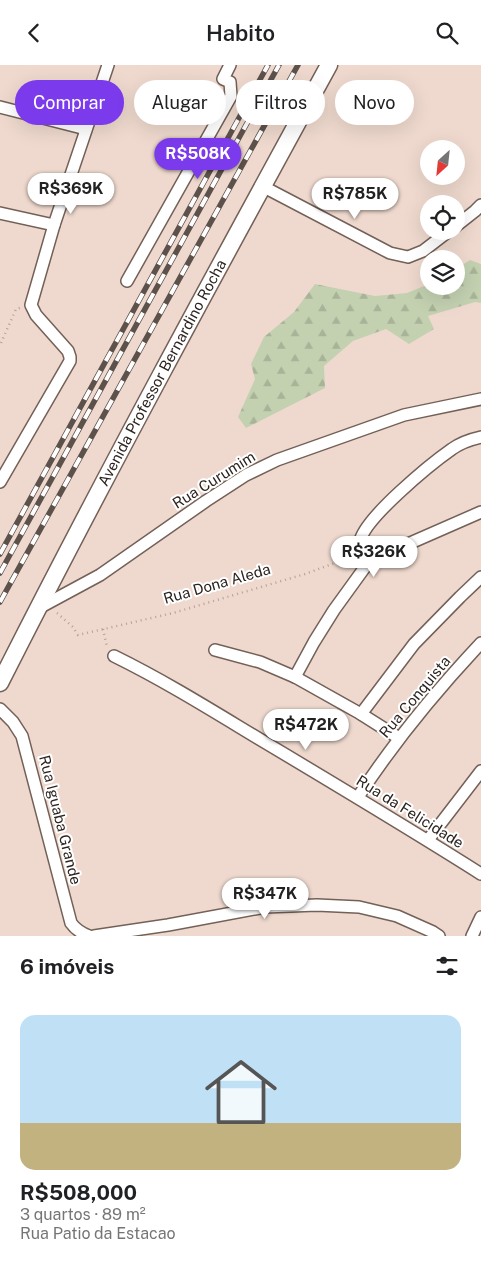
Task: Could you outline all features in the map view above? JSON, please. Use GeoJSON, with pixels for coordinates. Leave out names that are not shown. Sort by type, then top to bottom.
{"type":"FeatureCollection","features":[{"type":"Feature","properties":{"kind":"main road","name":"Avenida Professor Bernardino Rocha"},"geometry":{"type":"LineString","coordinates":[[0,683],[43,606],[165,367],[329,65]]}},
{"type":"Feature","properties":{"kind":"street"},"geometry":{"type":"LineString","coordinates":[[0,482],[70,361],[68,351],[36,315],[31,305],[54,225],[108,65]]}},
{"type":"Feature","properties":{"kind":"street"},"geometry":{"type":"LineString","coordinates":[[127,281],[231,96],[230,82],[223,79],[230,65]]}},
{"type":"Feature","properties":{"kind":"street"},"geometry":{"type":"LineString","coordinates":[[0,107],[86,129]]}},
{"type":"Feature","properties":{"kind":"street"},"geometry":{"type":"LineString","coordinates":[[262,186],[390,253],[408,257],[423,251],[437,240]]}},
{"type":"Feature","properties":{"kind":"street"},"geometry":{"type":"LineString","coordinates":[[465,219],[481,205]]}},
{"type":"Feature","properties":{"kind":"street"},"geometry":{"type":"LineString","coordinates":[[0,213],[54,225]]}},
{"type":"Feature","properties":{"kind":"street","name":"Rua Curumim"},"geometry":{"type":"LineString","coordinates":[[43,606],[100,575],[246,475],[277,460],[404,415],[481,399]]}},
{"type":"Feature","properties":{"kind":"street"},"geometry":{"type":"LineString","coordinates":[[368,563],[361,552],[360,541],[365,529],[373,519],[401,491],[454,448],[481,437]]}},
{"type":"Feature","properties":{"kind":"street"},"geometry":{"type":"LineString","coordinates":[[295,677],[334,610],[368,563],[481,512]]}},
{"type":"Feature","properties":{"kind":"street"},"geometry":{"type":"LineString","coordinates":[[361,714],[414,644],[481,577]]}},
{"type":"Feature","properties":{"kind":"street","name":"Rua Conquista"},"geometry":{"type":"LineString","coordinates":[[358,797],[399,738],[452,674],[481,643]]}},
{"type":"Feature","properties":{"kind":"street"},"geometry":{"type":"LineString","coordinates":[[215,650],[260,661],[295,677],[399,738]]}},
{"type":"Feature","properties":{"kind":"street","name":"Rua da Felicidade"},"geometry":{"type":"LineString","coordinates":[[114,656],[143,670],[358,797],[481,874]]}},
{"type":"Feature","properties":{"kind":"street","name":"Rua Iguaba Grande"},"geometry":{"type":"LineString","coordinates":[[0,709],[22,736],[71,923],[82,934],[89,936]]}},
{"type":"Feature","properties":{"kind":"street"},"geometry":{"type":"LineString","coordinates":[[428,840],[481,771]]}},
{"type":"Feature","properties":{"kind":"street"},"geometry":{"type":"LineString","coordinates":[[94,936],[168,925],[265,907],[317,905],[359,907],[397,916],[433,931],[439,936]]}},
{"type":"Feature","properties":{"kind":"street"},"geometry":{"type":"LineString","coordinates":[[472,936],[481,917]]}},
{"type":"Feature","properties":{"kind":"path"},"geometry":{"type":"LineString","coordinates":[[1,343],[16,309],[31,305]]}},
{"type":"Feature","properties":{"kind":"path","name":"Rua Dona Aleda"},"geometry":{"type":"LineString","coordinates":[[43,606],[73,627],[78,635],[173,613],[253,590],[305,574],[361,552]]}},
{"type":"Feature","properties":{"kind":"green space"},"geometry":{"type":"Polygon","coordinates":[[[470,260],[481,264],[481,303],[475,302],[428,316],[434,329],[409,344],[386,329],[353,341],[324,366],[325,388],[246,428],[238,417],[255,379],[251,364],[264,337],[294,312],[315,284],[375,296],[407,293],[420,288],[420,295],[465,295],[465,263],[470,260]]]}},
{"type":"Feature","properties":{"kind":"railway"},"geometry":{"type":"LineString","coordinates":[[0,554],[268,65]]}},
{"type":"Feature","properties":{"kind":"railway"},"geometry":{"type":"LineString","coordinates":[[0,573],[279,65]]}},
{"type":"Feature","properties":{"kind":"railway"},"geometry":{"type":"LineString","coordinates":[[0,602],[298,65]]}}]}
